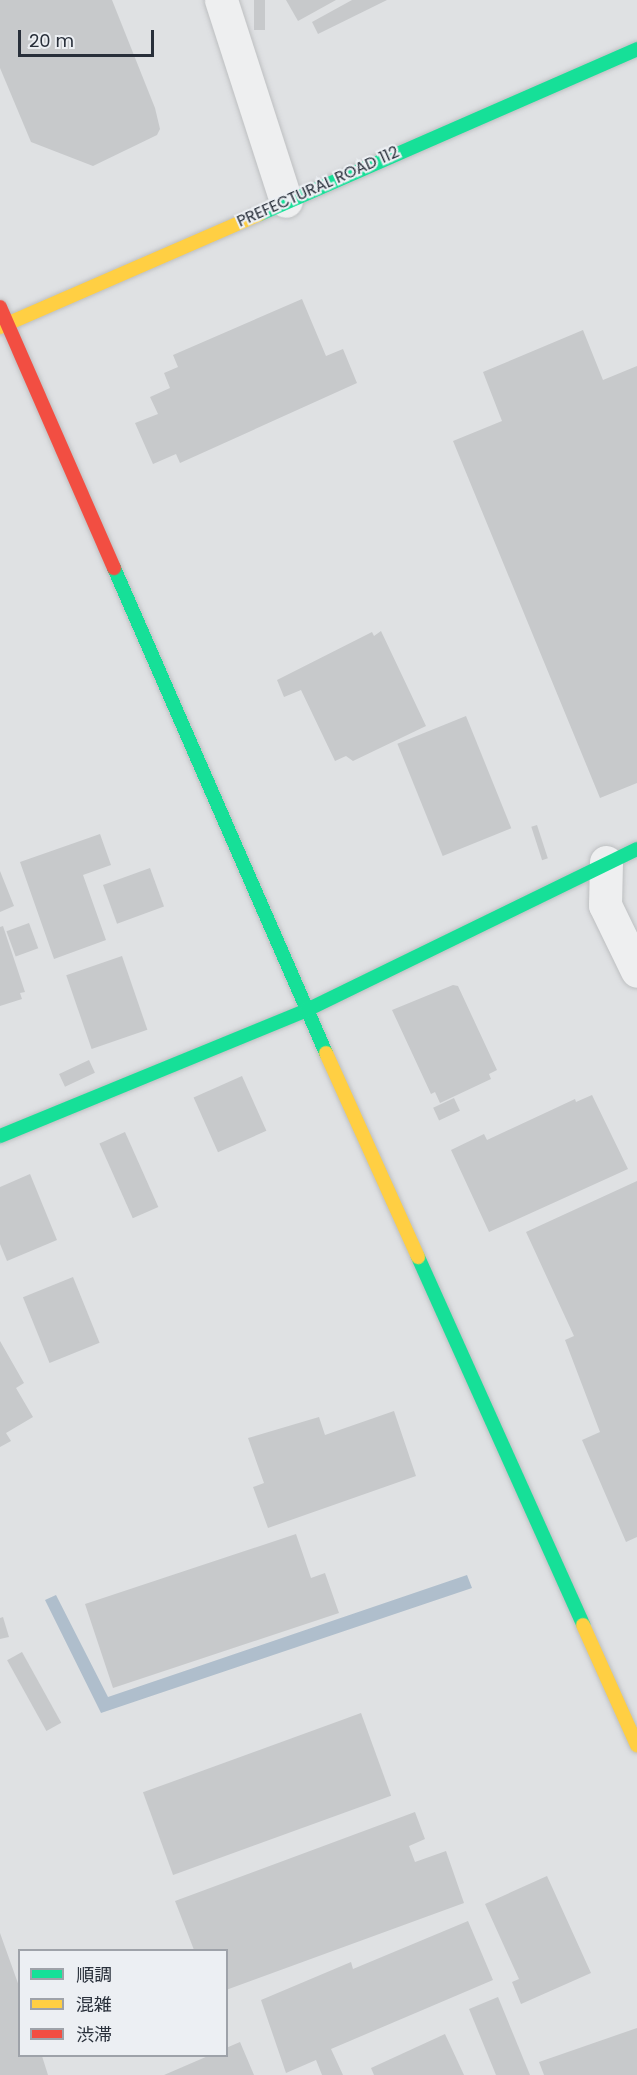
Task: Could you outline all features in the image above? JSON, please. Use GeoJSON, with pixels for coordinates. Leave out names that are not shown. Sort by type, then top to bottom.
{"type":"FeatureCollection","features":[{"type":"Feature","properties":{"kind":"street"},"geometry":{"type":"LineString","coordinates":[[221,0],[286,201]]}},
{"type":"Feature","properties":{"kind":"street","name":"PREFECTURAL ROAD 112"},"geometry":{"type":"LineString","coordinates":[[3,325],[637,49]]}},
{"type":"Feature","properties":{"kind":"street"},"geometry":{"type":"LineString","coordinates":[[0,308],[3,325],[637,1745]]}},
{"type":"Feature","properties":{"kind":"street"},"geometry":{"type":"LineString","coordinates":[[0,1136],[307,1010],[606,862],[637,849]]}},
{"type":"Feature","properties":{"kind":"street"},"geometry":{"type":"LineString","coordinates":[[606,862],[605,905],[637,970]]}},
{"type":"Feature","properties":{"kind":"water"},"geometry":{"type":"Polygon","coordinates":[[[467,1575],[472,1588],[101,1713],[45,1600],[56,1595],[108,1697],[467,1575]]]}},
{"type":"Feature","properties":{"kind":"building"},"geometry":{"type":"Polygon","coordinates":[[[0,0],[112,0],[155,108],[160,129],[157,135],[93,166],[31,142],[0,68],[0,0]]]}},
{"type":"Feature","properties":{"kind":"building"},"geometry":{"type":"Polygon","coordinates":[[[254,0],[265,0],[265,30],[254,30],[254,0]]]}},
{"type":"Feature","properties":{"kind":"building"},"geometry":{"type":"Polygon","coordinates":[[[286,0],[336,0],[298,21],[286,0]]]}},
{"type":"Feature","properties":{"kind":"building"},"geometry":{"type":"Polygon","coordinates":[[[352,0],[387,0],[318,34],[312,22],[352,0]]]}},
{"type":"Feature","properties":{"kind":"building"},"geometry":{"type":"Polygon","coordinates":[[[302,299],[326,356],[343,349],[357,383],[180,463],[176,454],[153,464],[135,423],[158,414],[150,397],[170,388],[164,373],[178,367],[173,355],[302,299]]]}},
{"type":"Feature","properties":{"kind":"building"},"geometry":{"type":"Polygon","coordinates":[[[583,330],[603,380],[637,366],[637,783],[600,798],[453,441],[502,421],[483,372],[583,330]]]}},
{"type":"Feature","properties":{"kind":"building"},"geometry":{"type":"Polygon","coordinates":[[[381,631],[426,726],[353,761],[346,756],[335,761],[301,690],[284,697],[277,680],[372,632],[374,636],[381,631]]]}},
{"type":"Feature","properties":{"kind":"building"},"geometry":{"type":"Polygon","coordinates":[[[466,716],[511,828],[443,856],[397,744],[466,716]]]}},
{"type":"Feature","properties":{"kind":"building"},"geometry":{"type":"Polygon","coordinates":[[[537,825],[548,858],[542,860],[531,827],[537,825]]]}},
{"type":"Feature","properties":{"kind":"building"},"geometry":{"type":"Polygon","coordinates":[[[100,834],[111,865],[83,875],[106,940],[54,959],[20,862],[100,834]]]}},
{"type":"Feature","properties":{"kind":"building"},"geometry":{"type":"Polygon","coordinates":[[[150,868],[164,907],[117,924],[103,885],[150,868]]]}},
{"type":"Feature","properties":{"kind":"building"},"geometry":{"type":"Polygon","coordinates":[[[0,871],[14,906],[0,912],[0,871]]]}},
{"type":"Feature","properties":{"kind":"building"},"geometry":{"type":"Polygon","coordinates":[[[29,923],[38,948],[16,957],[6,931],[29,923]]]}},
{"type":"Feature","properties":{"kind":"building"},"geometry":{"type":"Polygon","coordinates":[[[3,926],[25,992],[20,993],[22,999],[0,1006],[0,927],[3,926]]]}},
{"type":"Feature","properties":{"kind":"building"},"geometry":{"type":"Polygon","coordinates":[[[122,956],[147,1030],[92,1049],[66,975],[122,956]]]}},
{"type":"Feature","properties":{"kind":"building"},"geometry":{"type":"Polygon","coordinates":[[[453,985],[458,986],[497,1070],[489,1074],[491,1079],[440,1103],[435,1092],[431,1094],[392,1010],[453,985]]]}},
{"type":"Feature","properties":{"kind":"building"},"geometry":{"type":"Polygon","coordinates":[[[89,1060],[95,1073],[65,1087],[59,1074],[89,1060]]]}},
{"type":"Feature","properties":{"kind":"building"},"geometry":{"type":"Polygon","coordinates":[[[242,1076],[266,1131],[218,1152],[194,1098],[242,1076]]]}},
{"type":"Feature","properties":{"kind":"building"},"geometry":{"type":"Polygon","coordinates":[[[592,1095],[628,1169],[489,1232],[451,1150],[484,1134],[487,1140],[575,1099],[576,1102],[592,1095]]]}},
{"type":"Feature","properties":{"kind":"building"},"geometry":{"type":"Polygon","coordinates":[[[454,1098],[460,1111],[439,1120],[433,1108],[454,1098]]]}},
{"type":"Feature","properties":{"kind":"building"},"geometry":{"type":"Polygon","coordinates":[[[125,1132],[158,1207],[133,1218],[99,1143],[125,1132]]]}},
{"type":"Feature","properties":{"kind":"building"},"geometry":{"type":"Polygon","coordinates":[[[30,1174],[57,1240],[7,1261],[0,1244],[0,1187],[30,1174]]]}},
{"type":"Feature","properties":{"kind":"building"},"geometry":{"type":"Polygon","coordinates":[[[637,1181],[637,1537],[626,1542],[582,1440],[600,1432],[565,1340],[574,1336],[526,1232],[637,1181]]]}},
{"type":"Feature","properties":{"kind":"building"},"geometry":{"type":"Polygon","coordinates":[[[73,1277],[100,1343],[50,1363],[23,1297],[73,1277]]]}},
{"type":"Feature","properties":{"kind":"building"},"geometry":{"type":"Polygon","coordinates":[[[0,1341],[24,1383],[16,1388],[33,1417],[6,1433],[11,1441],[0,1447],[0,1341]]]}},
{"type":"Feature","properties":{"kind":"building"},"geometry":{"type":"Polygon","coordinates":[[[394,1411],[416,1476],[268,1528],[253,1487],[264,1483],[248,1438],[319,1417],[325,1435],[394,1411]]]}},
{"type":"Feature","properties":{"kind":"building"},"geometry":{"type":"Polygon","coordinates":[[[296,1534],[311,1578],[325,1573],[339,1613],[113,1688],[85,1604],[296,1534]]]}},
{"type":"Feature","properties":{"kind":"building"},"geometry":{"type":"Polygon","coordinates":[[[3,1617],[9,1637],[0,1639],[0,1618],[3,1617]]]}},
{"type":"Feature","properties":{"kind":"building"},"geometry":{"type":"Polygon","coordinates":[[[22,1652],[61,1723],[46,1731],[7,1660],[22,1652]]]}},
{"type":"Feature","properties":{"kind":"building"},"geometry":{"type":"Polygon","coordinates":[[[361,1713],[391,1796],[173,1875],[143,1792],[361,1713]]]}},
{"type":"Feature","properties":{"kind":"building"},"geometry":{"type":"Polygon","coordinates":[[[415,1812],[425,1839],[409,1846],[415,1862],[446,1851],[464,1903],[228,1989],[228,1949],[194,1949],[175,1901],[415,1812]]]}},
{"type":"Feature","properties":{"kind":"building"},"geometry":{"type":"Polygon","coordinates":[[[547,1876],[591,1973],[521,2004],[512,1982],[519,1979],[485,1904],[547,1876]]]}},
{"type":"Feature","properties":{"kind":"building"},"geometry":{"type":"Polygon","coordinates":[[[468,1921],[493,1980],[331,2049],[343,2075],[322,2075],[316,2060],[286,2073],[261,2000],[351,1962],[353,1969],[468,1921]]]}},
{"type":"Feature","properties":{"kind":"building"},"geometry":{"type":"Polygon","coordinates":[[[0,1933],[18,1983],[18,2057],[42,2057],[48,2075],[0,2075],[0,1933]]]}},
{"type":"Feature","properties":{"kind":"building"},"geometry":{"type":"Polygon","coordinates":[[[498,1997],[530,2075],[496,2075],[469,2009],[498,1997]]]}},
{"type":"Feature","properties":{"kind":"building"},"geometry":{"type":"Polygon","coordinates":[[[637,2028],[637,2075],[544,2075],[539,2062],[637,2028]]]}},
{"type":"Feature","properties":{"kind":"building"},"geometry":{"type":"Polygon","coordinates":[[[445,2034],[464,2075],[374,2075],[371,2068],[445,2034]]]}},
{"type":"Feature","properties":{"kind":"building"},"geometry":{"type":"Polygon","coordinates":[[[240,2042],[254,2075],[164,2075],[206,2057],[228,2057],[228,2047],[240,2042]]]}},
{"type":"Feature","properties":{"kind":"traffic: fast"},"geometry":{"type":"LineString","coordinates":[[260,214],[637,49]]}},
{"type":"Feature","properties":{"kind":"traffic: fast"},"geometry":{"type":"LineString","coordinates":[[114,568],[326,1053]]}},
{"type":"Feature","properties":{"kind":"traffic: fast"},"geometry":{"type":"LineString","coordinates":[[0,1136],[307,1010],[637,849]]}},
{"type":"Feature","properties":{"kind":"traffic: fast"},"geometry":{"type":"LineString","coordinates":[[418,1257],[583,1625]]}},
{"type":"Feature","properties":{"kind":"traffic: slow"},"geometry":{"type":"LineString","coordinates":[[0,327],[260,214]]}},
{"type":"Feature","properties":{"kind":"traffic: slow"},"geometry":{"type":"LineString","coordinates":[[326,1053],[418,1257]]}},
{"type":"Feature","properties":{"kind":"traffic: slow"},"geometry":{"type":"LineString","coordinates":[[583,1625],[637,1745]]}},
{"type":"Feature","properties":{"kind":"traffic: jam"},"geometry":{"type":"LineString","coordinates":[[0,307],[114,568]]}}]}
